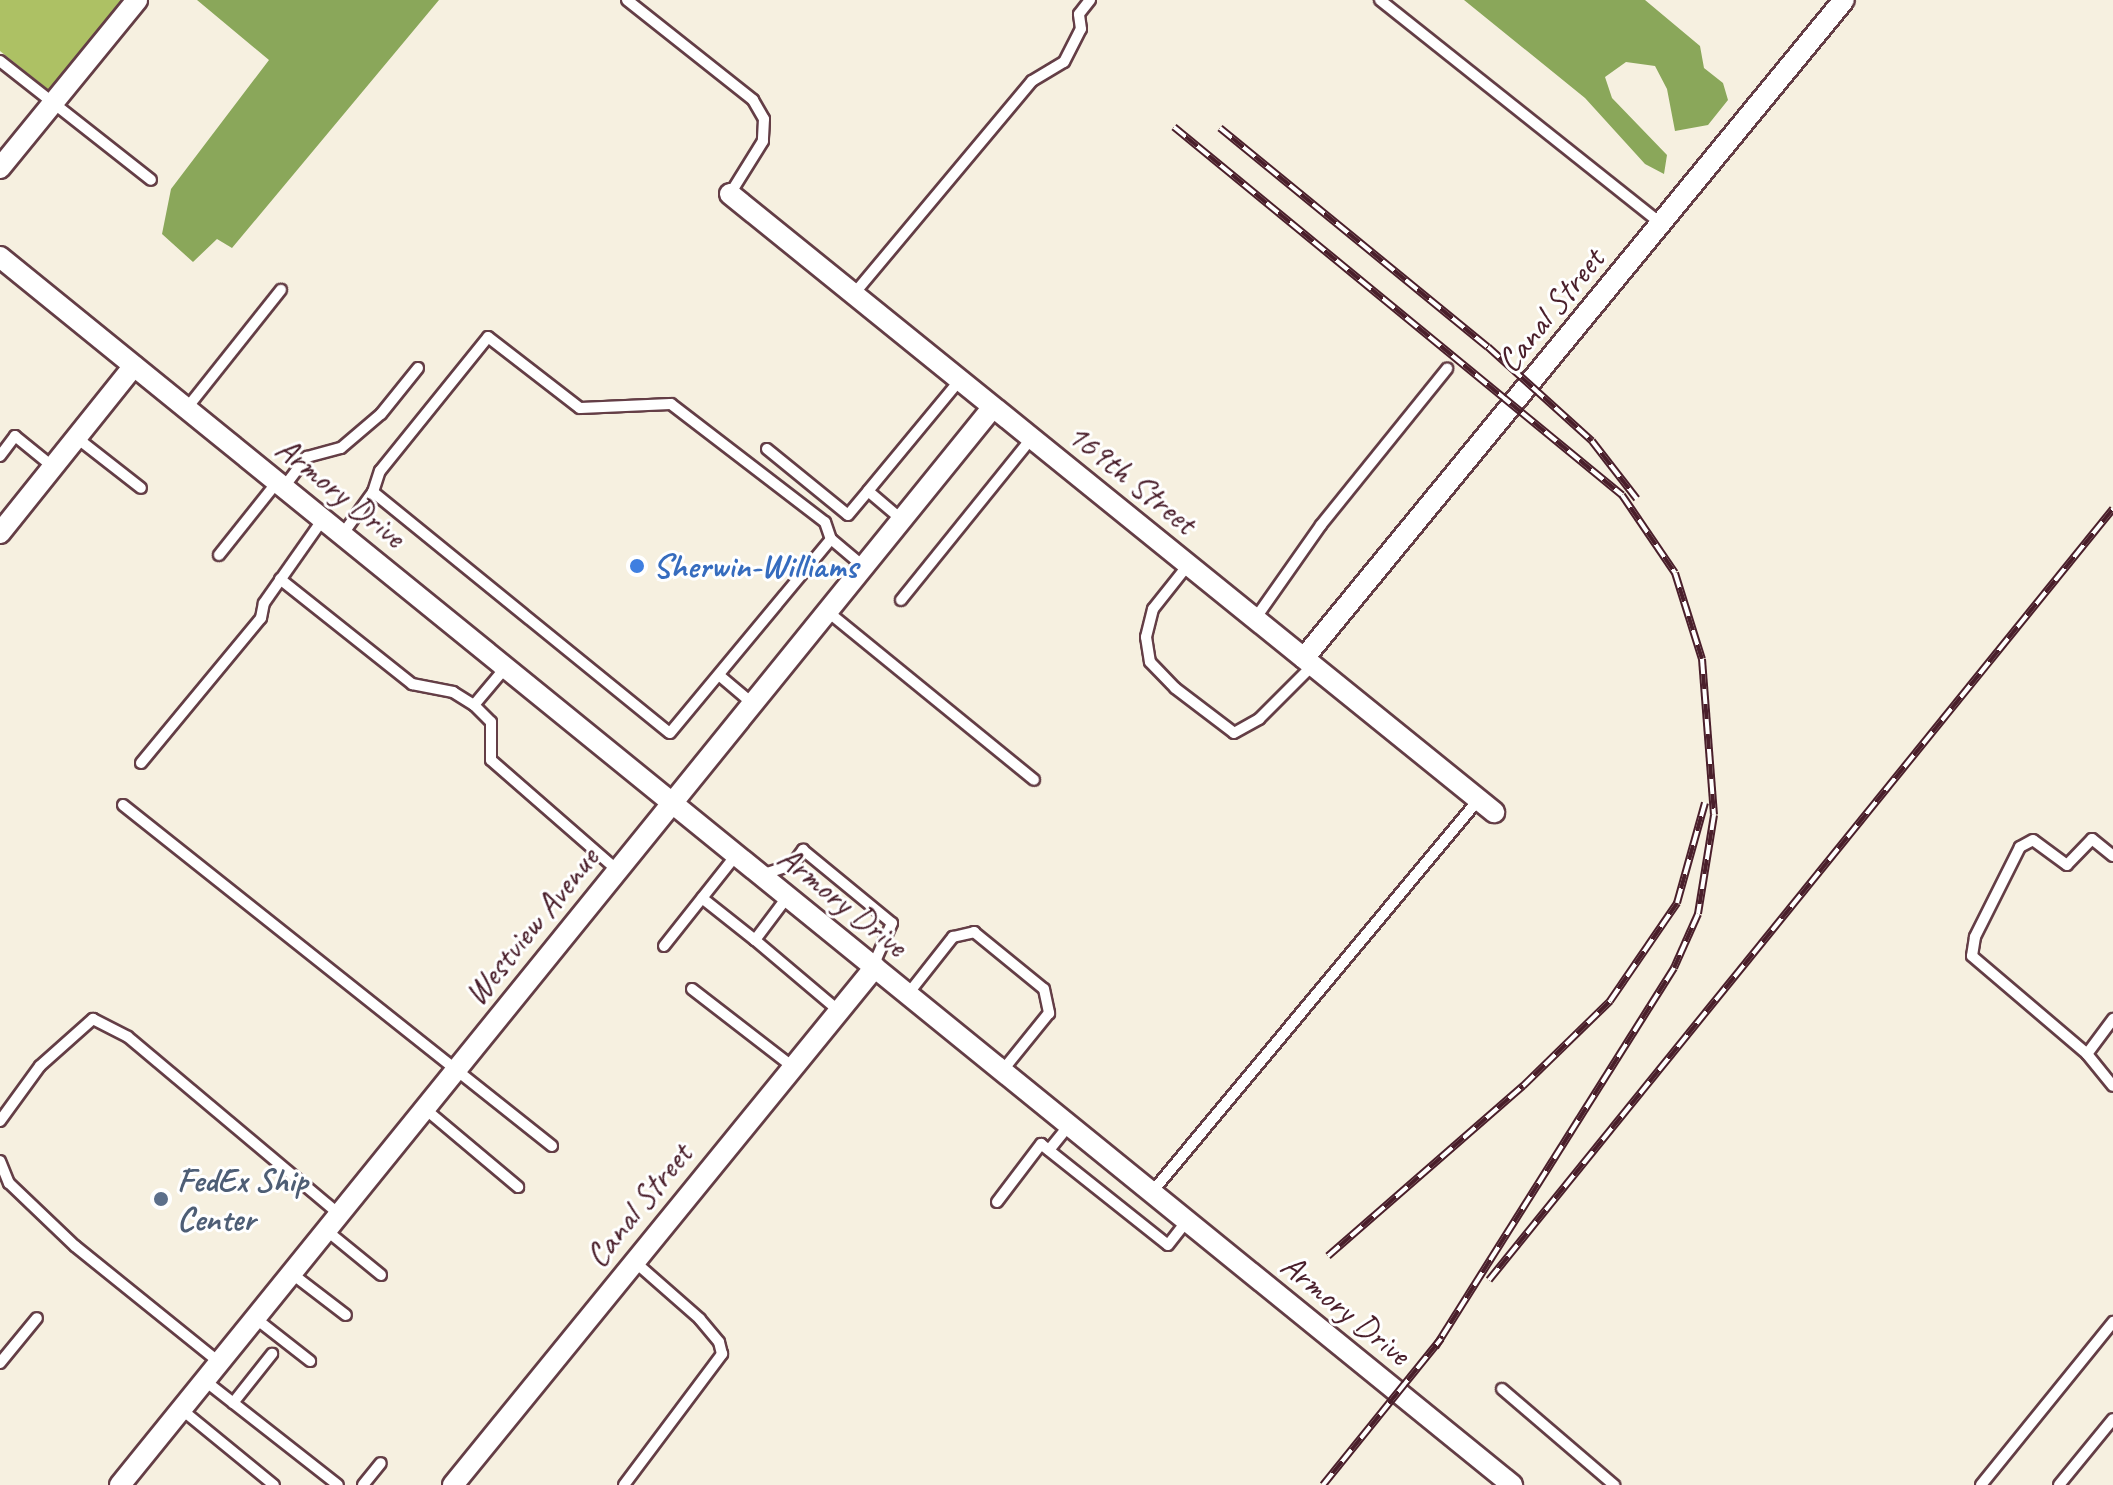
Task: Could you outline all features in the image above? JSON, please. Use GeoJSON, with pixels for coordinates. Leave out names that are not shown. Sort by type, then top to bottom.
{"type":"FeatureCollection","features":[{"type":"Feature","properties":{"kind":"street"},"geometry":{"type":"LineString","coordinates":[[0,168],[137,0]]}},
{"type":"Feature","properties":{"kind":"street","name":"Canal Street"},"geometry":{"type":"LineString","coordinates":[[1308,662],[1844,0]]}},
{"type":"Feature","properties":{"kind":"street","name":"169th Street"},"geometry":{"type":"LineString","coordinates":[[730,194],[1486,806]]}},
{"type":"Feature","properties":{"kind":"street","name":"Armory Drive"},"geometry":{"type":"LineString","coordinates":[[0,257],[1512,1485]]}},
{"type":"Feature","properties":{"kind":"street"},"geometry":{"type":"LineString","coordinates":[[0,533],[134,366]]}},
{"type":"Feature","properties":{"kind":"street","name":"Westview Avenue"},"geometry":{"type":"LineString","coordinates":[[120,1485],[992,408]]}},
{"type":"Feature","properties":{"kind":"street","name":"Canal Street"},"geometry":{"type":"LineString","coordinates":[[453,1485],[874,966]]}},
{"type":"Feature","properties":{"kind":"lane"},"geometry":{"type":"LineString","coordinates":[[627,0],[753,100],[764,119],[763,141],[730,194]]}},
{"type":"Feature","properties":{"kind":"lane"},"geometry":{"type":"LineString","coordinates":[[853,295],[1032,81],[1064,62],[1081,29],[1079,14],[1090,0]]}},
{"type":"Feature","properties":{"kind":"lane"},"geometry":{"type":"LineString","coordinates":[[1380,0],[1662,224]]}},
{"type":"Feature","properties":{"kind":"lane"},"geometry":{"type":"LineString","coordinates":[[0,61],[151,180]]}},
{"type":"Feature","properties":{"kind":"lane"},"geometry":{"type":"LineString","coordinates":[[187,408],[281,290]]}},
{"type":"Feature","properties":{"kind":"lane"},"geometry":{"type":"LineString","coordinates":[[342,535],[373,492],[380,471],[488,337],[580,408],[671,404],[825,522],[831,539],[863,566]]}},
{"type":"Feature","properties":{"kind":"lane"},"geometry":{"type":"LineString","coordinates":[[219,555],[307,457],[341,448],[381,414],[418,368]]}},
{"type":"Feature","properties":{"kind":"lane"},"geometry":{"type":"LineString","coordinates":[[1255,619],[1321,525],[1447,369]]}},
{"type":"Feature","properties":{"kind":"lane"},"geometry":{"type":"LineString","coordinates":[[767,449],[848,515],[959,381]]}},
{"type":"Feature","properties":{"kind":"lane"},"geometry":{"type":"LineString","coordinates":[[0,456],[15,436],[53,467]]}},
{"type":"Feature","properties":{"kind":"lane"},"geometry":{"type":"LineString","coordinates":[[77,438],[141,488]]}},
{"type":"Feature","properties":{"kind":"lane"},"geometry":{"type":"LineString","coordinates":[[901,600],[1031,439]]}},
{"type":"Feature","properties":{"kind":"lane"},"geometry":{"type":"LineString","coordinates":[[868,491],[901,519]]}},
{"type":"Feature","properties":{"kind":"lane"},"geometry":{"type":"LineString","coordinates":[[373,492],[670,733],[831,539]]}},
{"type":"Feature","properties":{"kind":"lane"},"geometry":{"type":"LineString","coordinates":[[141,763],[261,618],[280,579],[323,519]]}},
{"type":"Feature","properties":{"kind":"lane"},"geometry":{"type":"LineString","coordinates":[[1188,565],[1153,609],[1146,637],[1150,662],[1175,688],[1234,733],[1259,719],[1308,662]]}},
{"type":"Feature","properties":{"kind":"lane"},"geometry":{"type":"LineString","coordinates":[[280,579],[412,684],[453,692],[474,705],[491,722],[491,760],[617,870]]}},
{"type":"Feature","properties":{"kind":"lane"},"geometry":{"type":"LineString","coordinates":[[827,611],[1034,780]]}},
{"type":"Feature","properties":{"kind":"lane"},"geometry":{"type":"LineString","coordinates":[[474,705],[506,667]]}},
{"type":"Feature","properties":{"kind":"lane"},"geometry":{"type":"LineString","coordinates":[[720,676],[752,703]]}},
{"type":"Feature","properties":{"kind":"lane"},"geometry":{"type":"LineString","coordinates":[[123,805],[552,1146]]}},
{"type":"Feature","properties":{"kind":"lane"},"geometry":{"type":"LineString","coordinates":[[1152,1192],[1486,806]]}},
{"type":"Feature","properties":{"kind":"lane"},"geometry":{"type":"LineString","coordinates":[[2113,856],[2092,839],[2067,865],[2033,840],[2020,847],[1975,937],[1972,956],[2087,1054],[2113,1086]]}},
{"type":"Feature","properties":{"kind":"lane"},"geometry":{"type":"LineString","coordinates":[[761,875],[792,865],[803,850],[892,923],[874,966]]}},
{"type":"Feature","properties":{"kind":"lane"},"geometry":{"type":"LineString","coordinates":[[664,946],[736,855]]}},
{"type":"Feature","properties":{"kind":"lane"},"geometry":{"type":"LineString","coordinates":[[755,940],[788,896]]}},
{"type":"Feature","properties":{"kind":"lane"},"geometry":{"type":"LineString","coordinates":[[702,898],[839,1011]]}},
{"type":"Feature","properties":{"kind":"lane"},"geometry":{"type":"LineString","coordinates":[[908,994],[953,937],[974,932],[1044,989],[1049,1013],[1002,1071]]}},
{"type":"Feature","properties":{"kind":"lane"},"geometry":{"type":"LineString","coordinates":[[692,989],[793,1067]]}},
{"type":"Feature","properties":{"kind":"lane"},"geometry":{"type":"LineString","coordinates":[[0,1121],[40,1066],[93,1019],[128,1037],[339,1214]]}},
{"type":"Feature","properties":{"kind":"lane"},"geometry":{"type":"LineString","coordinates":[[2087,1054],[2113,1019]]}},
{"type":"Feature","properties":{"kind":"lane"},"geometry":{"type":"LineString","coordinates":[[424,1108],[518,1187]]}},
{"type":"Feature","properties":{"kind":"lane"},"geometry":{"type":"LineString","coordinates":[[1049,1150],[1069,1125]]}},
{"type":"Feature","properties":{"kind":"lane"},"geometry":{"type":"LineString","coordinates":[[997,1202],[1041,1144],[1168,1245],[1187,1221]]}},
{"type":"Feature","properties":{"kind":"lane"},"geometry":{"type":"LineString","coordinates":[[0,1161],[9,1183],[75,1246],[219,1362]]}},
{"type":"Feature","properties":{"kind":"lane"},"geometry":{"type":"LineString","coordinates":[[326,1230],[381,1275]]}},
{"type":"Feature","properties":{"kind":"lane"},"geometry":{"type":"LineString","coordinates":[[624,1485],[722,1354],[719,1342],[700,1319],[634,1261]]}},
{"type":"Feature","properties":{"kind":"lane"},"geometry":{"type":"LineString","coordinates":[[291,1273],[346,1315]]}},
{"type":"Feature","properties":{"kind":"lane"},"geometry":{"type":"LineString","coordinates":[[0,1363],[37,1318]]}},
{"type":"Feature","properties":{"kind":"lane"},"geometry":{"type":"LineString","coordinates":[[255,1318],[310,1361]]}},
{"type":"Feature","properties":{"kind":"lane"},"geometry":{"type":"LineString","coordinates":[[1981,1485],[2113,1322]]}},
{"type":"Feature","properties":{"kind":"lane"},"geometry":{"type":"LineString","coordinates":[[233,1403],[272,1354]]}},
{"type":"Feature","properties":{"kind":"lane"},"geometry":{"type":"LineString","coordinates":[[204,1380],[338,1485]]}},
{"type":"Feature","properties":{"kind":"lane"},"geometry":{"type":"LineString","coordinates":[[1502,1389],[1614,1485]]}},
{"type":"Feature","properties":{"kind":"lane"},"geometry":{"type":"LineString","coordinates":[[181,1409],[274,1485]]}},
{"type":"Feature","properties":{"kind":"lane"},"geometry":{"type":"LineString","coordinates":[[2059,1485],[2113,1419]]}},
{"type":"Feature","properties":{"kind":"lane"},"geometry":{"type":"LineString","coordinates":[[363,1485],[381,1463]]}},
{"type":"Feature","properties":{"kind":"green space"},"geometry":{"type":"Polygon","coordinates":[[[0,0],[125,0],[50,91],[0,51],[0,0]]]}},
{"type":"Feature","properties":{"kind":"green space"},"geometry":{"type":"Polygon","coordinates":[[[197,0],[439,0],[232,248],[217,239],[193,262],[162,234],[171,189],[269,60],[197,0]]]}},
{"type":"Feature","properties":{"kind":"green space"},"geometry":{"type":"Polygon","coordinates":[[[1464,0],[1645,0],[1700,46],[1704,68],[1723,83],[1728,100],[1708,125],[1675,131],[1667,89],[1655,66],[1626,62],[1605,77],[1612,98],[1667,155],[1664,174],[1645,164],[1585,98],[1464,0]]]}},
{"type":"Feature","properties":{"kind":"railway"},"geometry":{"type":"LineString","coordinates":[[1174,127],[1622,495],[1675,573],[1702,659],[1714,815],[1698,914],[1674,968],[1435,1347]]}},
{"type":"Feature","properties":{"kind":"railway"},"geometry":{"type":"LineString","coordinates":[[1220,128],[1488,347],[1592,441],[1637,499]]}},
{"type":"Feature","properties":{"kind":"railway"},"geometry":{"type":"LineString","coordinates":[[1489,1280],[2113,509]]}},
{"type":"Feature","properties":{"kind":"railway"},"geometry":{"type":"LineString","coordinates":[[1328,1256],[1523,1086],[1610,1001],[1677,903],[1705,803]]}},
{"type":"Feature","properties":{"kind":"railway"},"geometry":{"type":"LineString","coordinates":[[1323,1485],[1441,1339]]}},
{"type":"Feature","properties":{"kind":"place","name":"Sherwin-Williams"},"geometry":{"type":"Point","coordinates":[637,566]}},
{"type":"Feature","properties":{"kind":"place","name":"FedEx Ship Center"},"geometry":{"type":"Point","coordinates":[161,1199]}}]}
